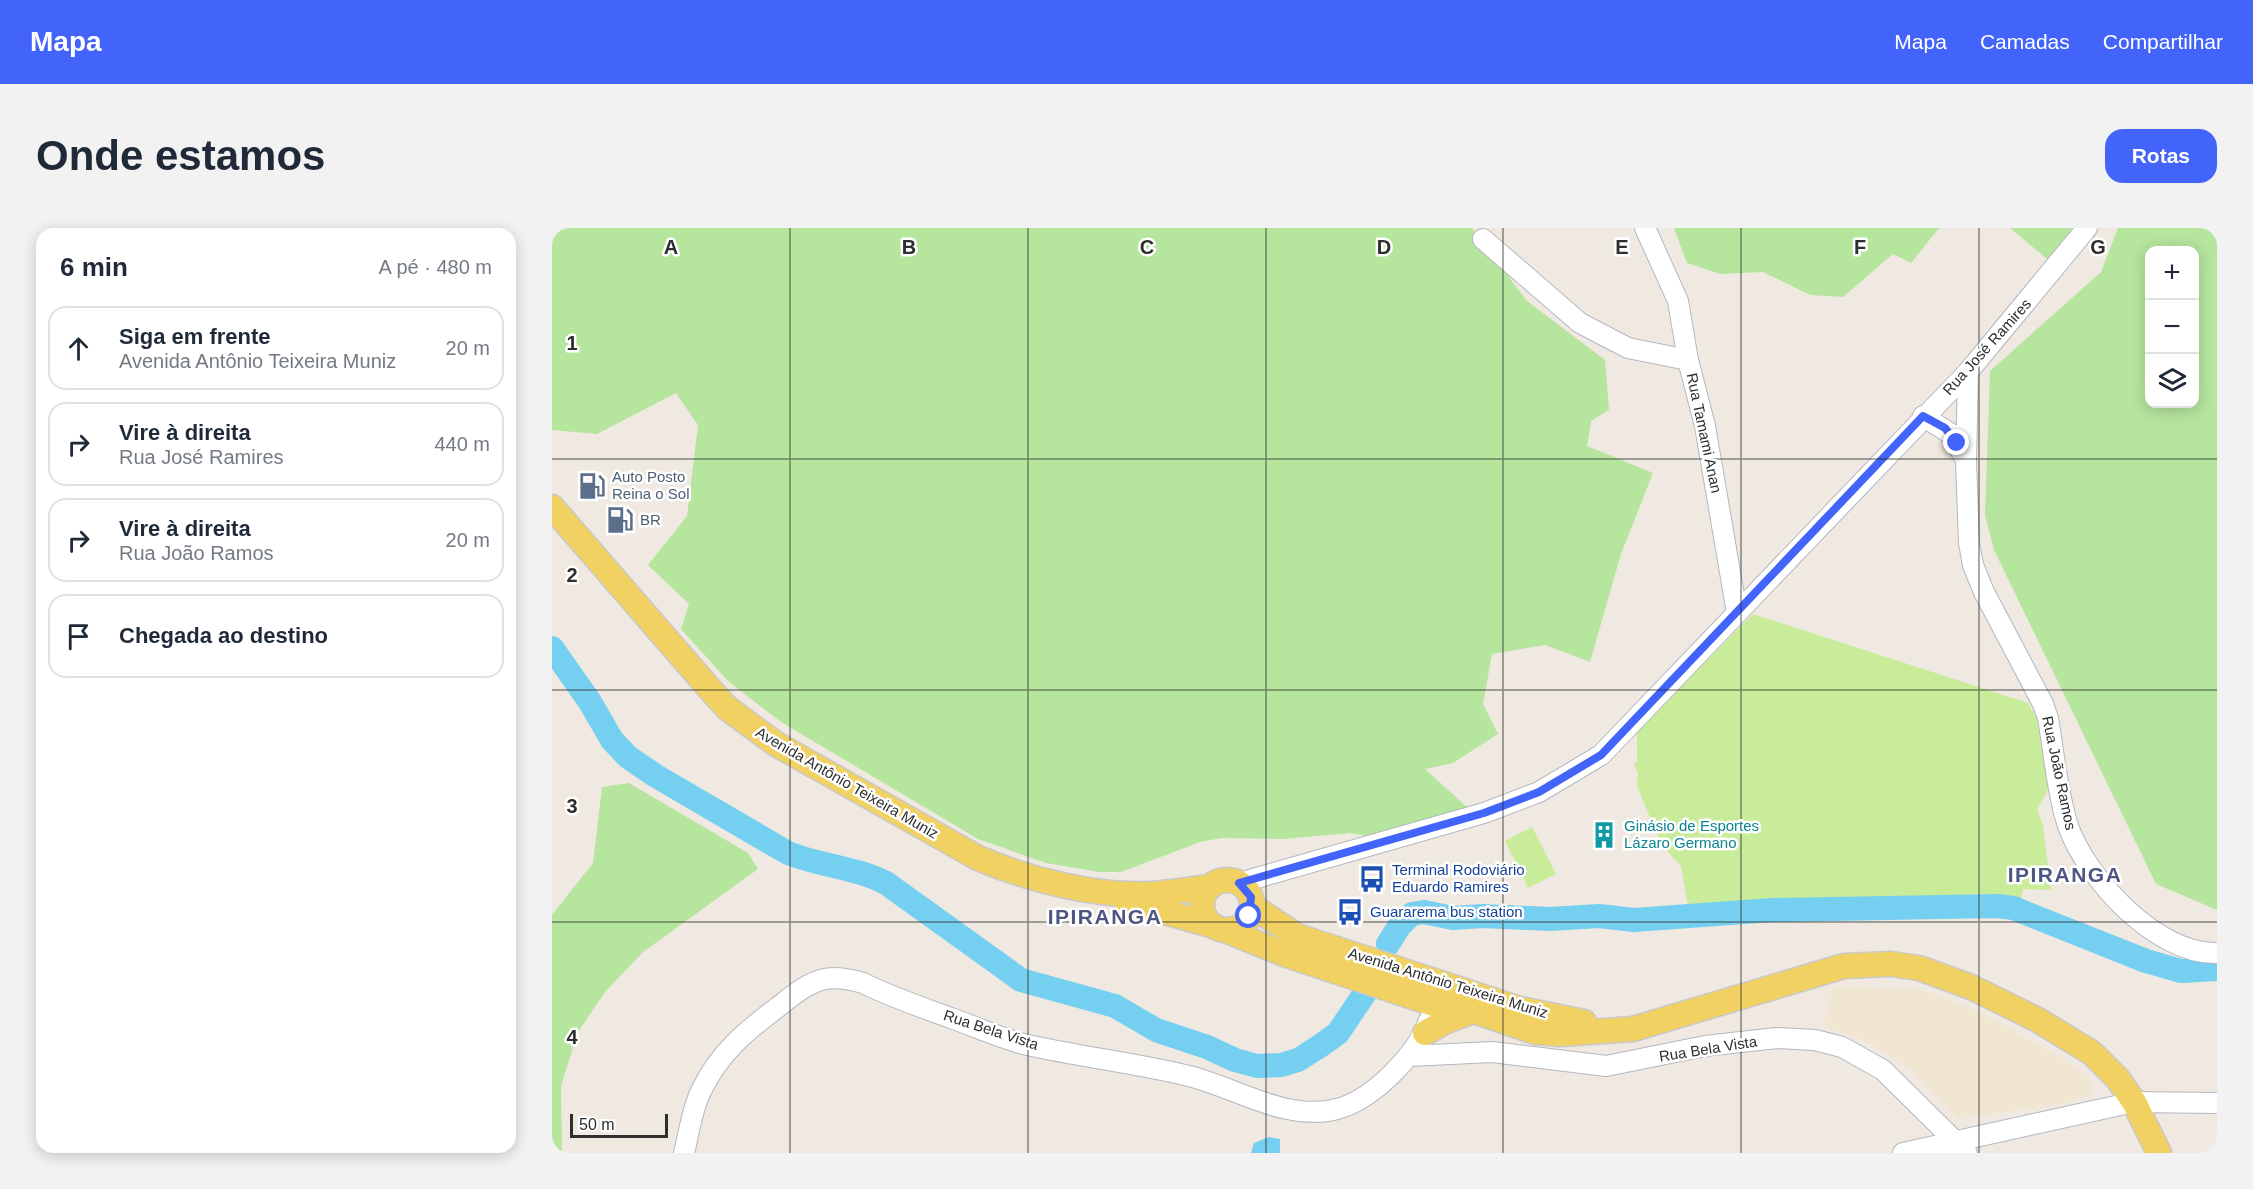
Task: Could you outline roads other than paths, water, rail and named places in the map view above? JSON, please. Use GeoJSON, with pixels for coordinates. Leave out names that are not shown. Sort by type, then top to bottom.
{"type":"FeatureCollection","features":[{"type":"Feature","properties":{"kind":"main road","name":"Avenida Antônio Teixeira Muniz"},"geometry":{"type":"LineString","coordinates":[[552,507],[708,687],[748,725],[776,744],[978,858],[1027,876],[1086,889],[1219,928],[1284,954],[1406,995],[1434,1004],[1474,1011],[1535,1032],[1612,1033],[1633,1029],[1656,1020],[1844,966],[1891,964],[1919,968],[1971,987],[2066,1035],[2092,1053],[2118,1079],[2134,1102],[2159,1153]]}},
{"type":"Feature","properties":{"kind":"main road","name":"Avenida Antônio Teixeira Muniz"},"geometry":{"type":"LineString","coordinates":[[1086,889],[1148,894],[1210,887],[1226,881],[1239,883],[1248,891],[1252,906],[1297,936],[1541,1014],[1584,1022],[1656,1020]]}},
{"type":"Feature","properties":{"kind":"main road"},"geometry":{"type":"LineString","coordinates":[[1210,887],[1202,903],[1207,920],[1219,928],[1243,924],[1252,906]]}},
{"type":"Feature","properties":{"kind":"main road"},"geometry":{"type":"LineString","coordinates":[[1406,995],[1416,1013],[1418,1043]]}},
{"type":"Feature","properties":{"kind":"main road"},"geometry":{"type":"LineString","coordinates":[[1418,1043],[1446,1021],[1474,1011]]}},
{"type":"Feature","properties":{"kind":"street","name":"Rua Tamami Anan"},"geometry":{"type":"LineString","coordinates":[[1645,228],[1678,301],[1688,360],[1705,426],[1737,613]]}},
{"type":"Feature","properties":{"kind":"street","name":"Rua José Ramires"},"geometry":{"type":"LineString","coordinates":[[1239,883],[1484,813],[1539,792],[1601,755],[1923,416],[1968,372],[2087,228]]}},
{"type":"Feature","properties":{"kind":"street"},"geometry":{"type":"LineString","coordinates":[[1483,238],[1580,323],[1628,348],[1688,360]]}},
{"type":"Feature","properties":{"kind":"street","name":"Rua João Ramos"},"geometry":{"type":"LineString","coordinates":[[1968,372],[1966,461],[1969,543],[1973,565],[1984,592],[2043,704],[2048,718],[2064,810],[2076,846],[2090,868],[2151,932],[2183,948],[2217,953]]}},
{"type":"Feature","properties":{"kind":"street","name":"Rua João Ramos"},"geometry":{"type":"LineString","coordinates":[[1923,416],[1951,434],[1966,461]]}},
{"type":"Feature","properties":{"kind":"street","name":"Rua Bela Vista"},"geometry":{"type":"LineString","coordinates":[[684,1153],[699,1094],[716,1062],[733,1043],[798,992],[820,980],[835,978],[862,982],[1027,1045],[1192,1077],[1260,1101],[1297,1110],[1321,1112],[1339,1109],[1359,1099],[1418,1043],[1606,1066],[1705,1046],[1777,1038],[1815,1040],[1842,1047],[1883,1070],[1961,1147]]}},
{"type":"Feature","properties":{"kind":"street"},"geometry":{"type":"LineString","coordinates":[[1418,1043],[1434,1004],[1433,978]]}},
{"type":"Feature","properties":{"kind":"street"},"geometry":{"type":"LineString","coordinates":[[1903,1153],[1961,1147],[2134,1102],[2217,1103]]}},
{"type":"Feature","properties":{"kind":"water"},"geometry":{"type":"Polygon","coordinates":[[[1269,1137],[1280,1139],[1280,1153],[1251,1153],[1254,1143],[1269,1137]]]}},
{"type":"Feature","properties":{"kind":"waterway"},"geometry":{"type":"LineString","coordinates":[[552,648],[590,702],[612,740],[628,757],[656,776],[788,853],[862,873],[886,883],[1021,980],[1115,1006],[1156,1030],[1257,1066],[1281,1065],[1298,1060],[1320,1046],[1338,1033],[1365,993]]}},
{"type":"Feature","properties":{"kind":"waterway"},"geometry":{"type":"LineString","coordinates":[[1388,944],[1400,925],[1412,914],[1424,912],[1453,918],[1483,916],[1550,919],[1599,916],[1634,920],[1772,910],[1997,906],[2013,908],[2146,961],[2181,971],[2217,969]]}},
{"type":"Feature","properties":{"kind":"place","name":"Auto Posto Reina o Sol"},"geometry":{"type":"Point","coordinates":[592,486]}},
{"type":"Feature","properties":{"kind":"place","name":"BR"},"geometry":{"type":"Point","coordinates":[620,520]}},
{"type":"Feature","properties":{"kind":"place","name":"Ginásio de Esportes Lázaro Germano"},"geometry":{"type":"Point","coordinates":[1604,835]}},
{"type":"Feature","properties":{"kind":"place","name":"Terminal Rodoviário Eduardo Ramires"},"geometry":{"type":"Point","coordinates":[1372,879]}},
{"type":"Feature","properties":{"kind":"place","name":"Guararema bus station"},"geometry":{"type":"Point","coordinates":[1350,912]}},
{"type":"Feature","properties":{"kind":"district","name":"IPIRANGA"},"geometry":{"type":"Point","coordinates":[2065,875]}},
{"type":"Feature","properties":{"kind":"district","name":"IPIRANGA"},"geometry":{"type":"Point","coordinates":[1105,917]}}]}
